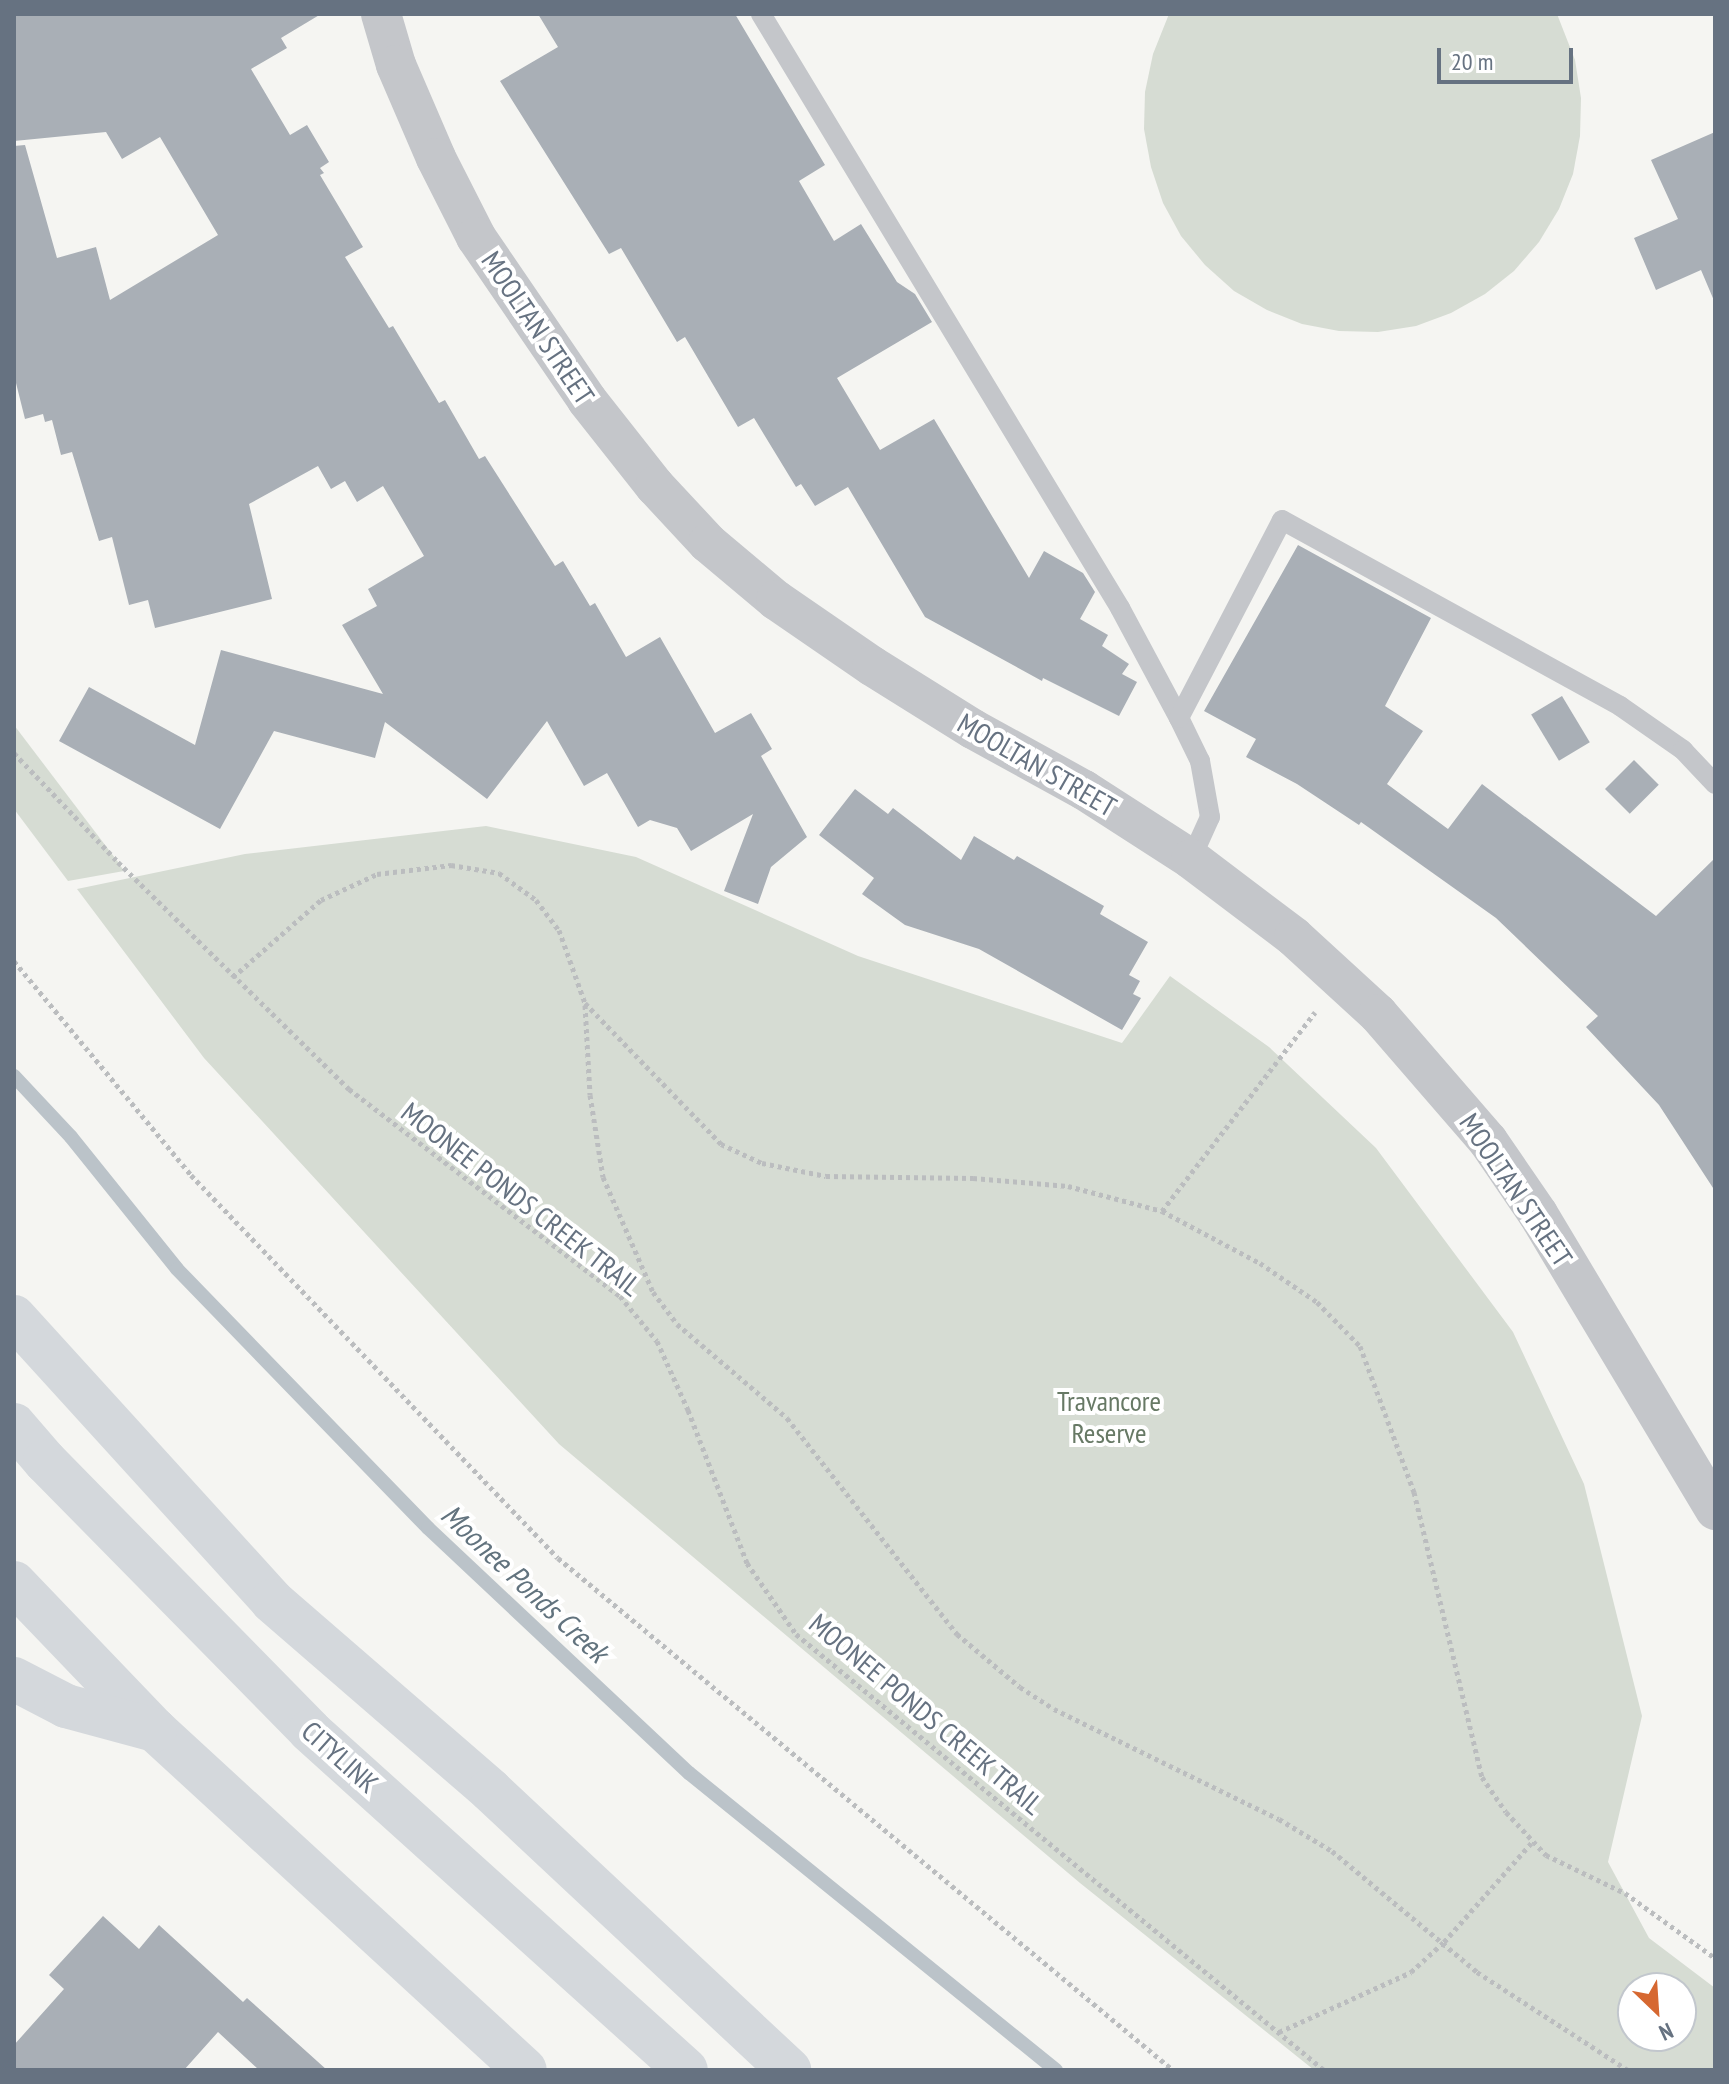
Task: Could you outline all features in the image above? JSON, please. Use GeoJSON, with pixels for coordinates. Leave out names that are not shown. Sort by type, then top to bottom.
{"type":"FeatureCollection","features":[{"type":"Feature","properties":{"kind":"highway"},"geometry":{"type":"LineString","coordinates":[[14,1317],[272,1601],[490,1790],[789,2070]]}},
{"type":"Feature","properties":{"kind":"highway","name":"CITYLINK"},"geometry":{"type":"LineString","coordinates":[[14,1425],[65,1482],[310,1731],[686,2070]]}},
{"type":"Feature","properties":{"kind":"highway"},"geometry":{"type":"LineString","coordinates":[[14,1583],[155,1730],[525,2070]]}},
{"type":"Feature","properties":{"kind":"highway"},"geometry":{"type":"LineString","coordinates":[[14,1679],[66,1706],[155,1730]]}},
{"type":"Feature","properties":{"kind":"street","name":"MOOLTAN STREET"},"geometry":{"type":"LineString","coordinates":[[381,14],[396,65],[436,158],[476,237],[587,400],[655,486],[708,543],[776,600],[872,666],[973,729],[1084,790],[1191,859],[1341,978],[1419,1059],[1488,1141],[1538,1214],[1715,1510]]}},
{"type":"Feature","properties":{"kind":"lane"},"geometry":{"type":"LineString","coordinates":[[761,14],[1112,594],[1179,718],[1200,761],[1210,817],[1191,859]]}},
{"type":"Feature","properties":{"kind":"lane"},"geometry":{"type":"LineString","coordinates":[[1179,718],[1282,520],[1620,706],[1683,750],[1715,784]]}},
{"type":"Feature","properties":{"kind":"path","name":"MOONEE PONDS CREEK TRAIL"},"geometry":{"type":"LineString","coordinates":[[14,753],[233,977],[349,1089],[620,1296],[657,1341],[688,1410],[747,1563],[796,1634],[1324,2070]]}},
{"type":"Feature","properties":{"kind":"path"},"geometry":{"type":"LineString","coordinates":[[233,977],[321,900],[377,874],[451,865],[499,873],[536,900],[559,930],[585,1003],[590,1095],[603,1177],[653,1292],[677,1324],[787,1418],[957,1634],[1020,1687],[1054,1709],[1266,1813],[1332,1851],[1477,1972],[1628,2070]]}},
{"type":"Feature","properties":{"kind":"path"},"geometry":{"type":"LineString","coordinates":[[14,961],[191,1175],[558,1558],[1173,2070]]}},
{"type":"Feature","properties":{"kind":"path"},"geometry":{"type":"LineString","coordinates":[[1162,1211],[1341,978]]}},
{"type":"Feature","properties":{"kind":"path"},"geometry":{"type":"LineString","coordinates":[[585,1003],[721,1144],[762,1163],[826,1176],[973,1178],[1068,1186],[1162,1211],[1260,1263],[1317,1302],[1360,1346],[1414,1492],[1482,1777],[1506,1812],[1546,1855],[1625,1893],[1715,1958]]}},
{"type":"Feature","properties":{"kind":"path"},"geometry":{"type":"LineString","coordinates":[[1279,2032],[1411,1972],[1444,1942],[1533,1841]]}},
{"type":"Feature","properties":{"kind":"green space"},"geometry":{"type":"Polygon","coordinates":[[[1169,14],[1557,14],[1575,60],[1581,98],[1580,136],[1573,174],[1559,209],[1539,242],[1514,271],[1485,294],[1451,313],[1416,326],[1378,332],[1339,331],[1302,324],[1267,310],[1234,291],[1205,265],[1181,236],[1163,203],[1151,167],[1144,129],[1145,92],[1153,54],[1169,14]]]}},
{"type":"Feature","properties":{"kind":"green space"},"geometry":{"type":"Polygon","coordinates":[[[14,725],[124,871],[68,881],[14,809],[14,725]]]}},
{"type":"Feature","properties":{"kind":"green space","name":"Travancore Reserve"},"geometry":{"type":"Polygon","coordinates":[[[486,826],[636,857],[858,956],[1122,1043],[1170,976],[1269,1047],[1376,1148],[1513,1332],[1584,1484],[1642,1716],[1608,1862],[1649,1938],[1694,1972],[1617,1972],[1617,2052],[1697,2052],[1697,1974],[1715,1988],[1715,2070],[1314,2070],[1080,1883],[559,1444],[204,1058],[77,889],[245,854],[486,826]]]}},
{"type":"Feature","properties":{"kind":"building"},"geometry":{"type":"Polygon","coordinates":[[[14,14],[321,14],[281,38],[287,48],[251,69],[290,135],[307,125],[329,162],[320,168],[324,173],[320,175],[363,247],[345,257],[389,328],[393,326],[439,403],[445,400],[479,459],[485,456],[555,566],[563,561],[590,606],[595,603],[626,657],[660,637],[715,733],[751,713],[772,749],[761,756],[807,837],[771,867],[758,904],[724,891],[753,814],[691,851],[677,828],[650,820],[638,827],[607,773],[584,786],[547,721],[487,799],[385,722],[375,758],[274,731],[220,829],[59,741],[89,687],[195,745],[221,650],[383,694],[342,625],[377,606],[368,589],[424,556],[383,486],[357,502],[345,481],[331,489],[318,466],[249,504],[272,599],[155,628],[148,600],[129,605],[112,537],[99,541],[72,452],[61,455],[52,420],[45,422],[43,414],[25,419],[14,375],[14,146],[25,145],[57,258],[96,247],[110,300],[218,235],[160,137],[122,159],[106,132],[14,141],[14,14]]]}},
{"type":"Feature","properties":{"kind":"building"},"geometry":{"type":"Polygon","coordinates":[[[538,14],[735,14],[825,165],[799,181],[834,241],[861,224],[897,282],[915,294],[932,322],[837,378],[880,450],[934,419],[1029,578],[1044,551],[1083,573],[1095,592],[1080,619],[1108,635],[1102,646],[1129,664],[1122,674],[1137,682],[1119,716],[1043,678],[1042,681],[925,617],[848,487],[815,506],[801,484],[796,487],[754,418],[738,427],[685,337],[677,342],[621,248],[609,254],[500,81],[558,47],[538,14]]]}},
{"type":"Feature","properties":{"kind":"building"},"geometry":{"type":"Polygon","coordinates":[[[1715,132],[1715,303],[1701,270],[1656,290],[1634,238],[1678,219],[1651,160],[1715,132]]]}},
{"type":"Feature","properties":{"kind":"building"},"geometry":{"type":"Polygon","coordinates":[[[1298,545],[1431,618],[1385,706],[1423,731],[1387,784],[1448,829],[1482,784],[1656,916],[1715,858],[1715,1191],[1659,1105],[1586,1027],[1598,1016],[1496,918],[1361,822],[1359,825],[1297,784],[1246,757],[1256,739],[1204,711],[1298,545]]]}},
{"type":"Feature","properties":{"kind":"building"},"geometry":{"type":"Polygon","coordinates":[[[1562,696],[1590,742],[1559,761],[1531,715],[1562,696]]]}},
{"type":"Feature","properties":{"kind":"building"},"geometry":{"type":"Polygon","coordinates":[[[1634,760],[1659,785],[1630,814],[1605,789],[1634,760]]]}},
{"type":"Feature","properties":{"kind":"building"},"geometry":{"type":"Polygon","coordinates":[[[855,789],[888,814],[893,808],[961,860],[974,836],[1014,860],[1017,856],[1104,906],[1100,914],[1148,942],[1129,975],[1140,981],[1133,994],[1141,998],[1122,1030],[979,949],[905,925],[862,894],[874,878],[819,835],[855,789]]]}},
{"type":"Feature","properties":{"kind":"building"},"geometry":{"type":"Polygon","coordinates":[[[103,1916],[139,1949],[159,1925],[243,2002],[247,1998],[327,2070],[259,2070],[218,2032],[184,2070],[14,2070],[14,2045],[64,1989],[49,1975],[103,1916]]]}},
{"type":"Feature","properties":{"kind":"waterway","name":"Moonee Ponds Creek"},"geometry":{"type":"LineString","coordinates":[[14,1076],[71,1137],[177,1269],[428,1528],[689,1773],[1056,2070]]}}]}
